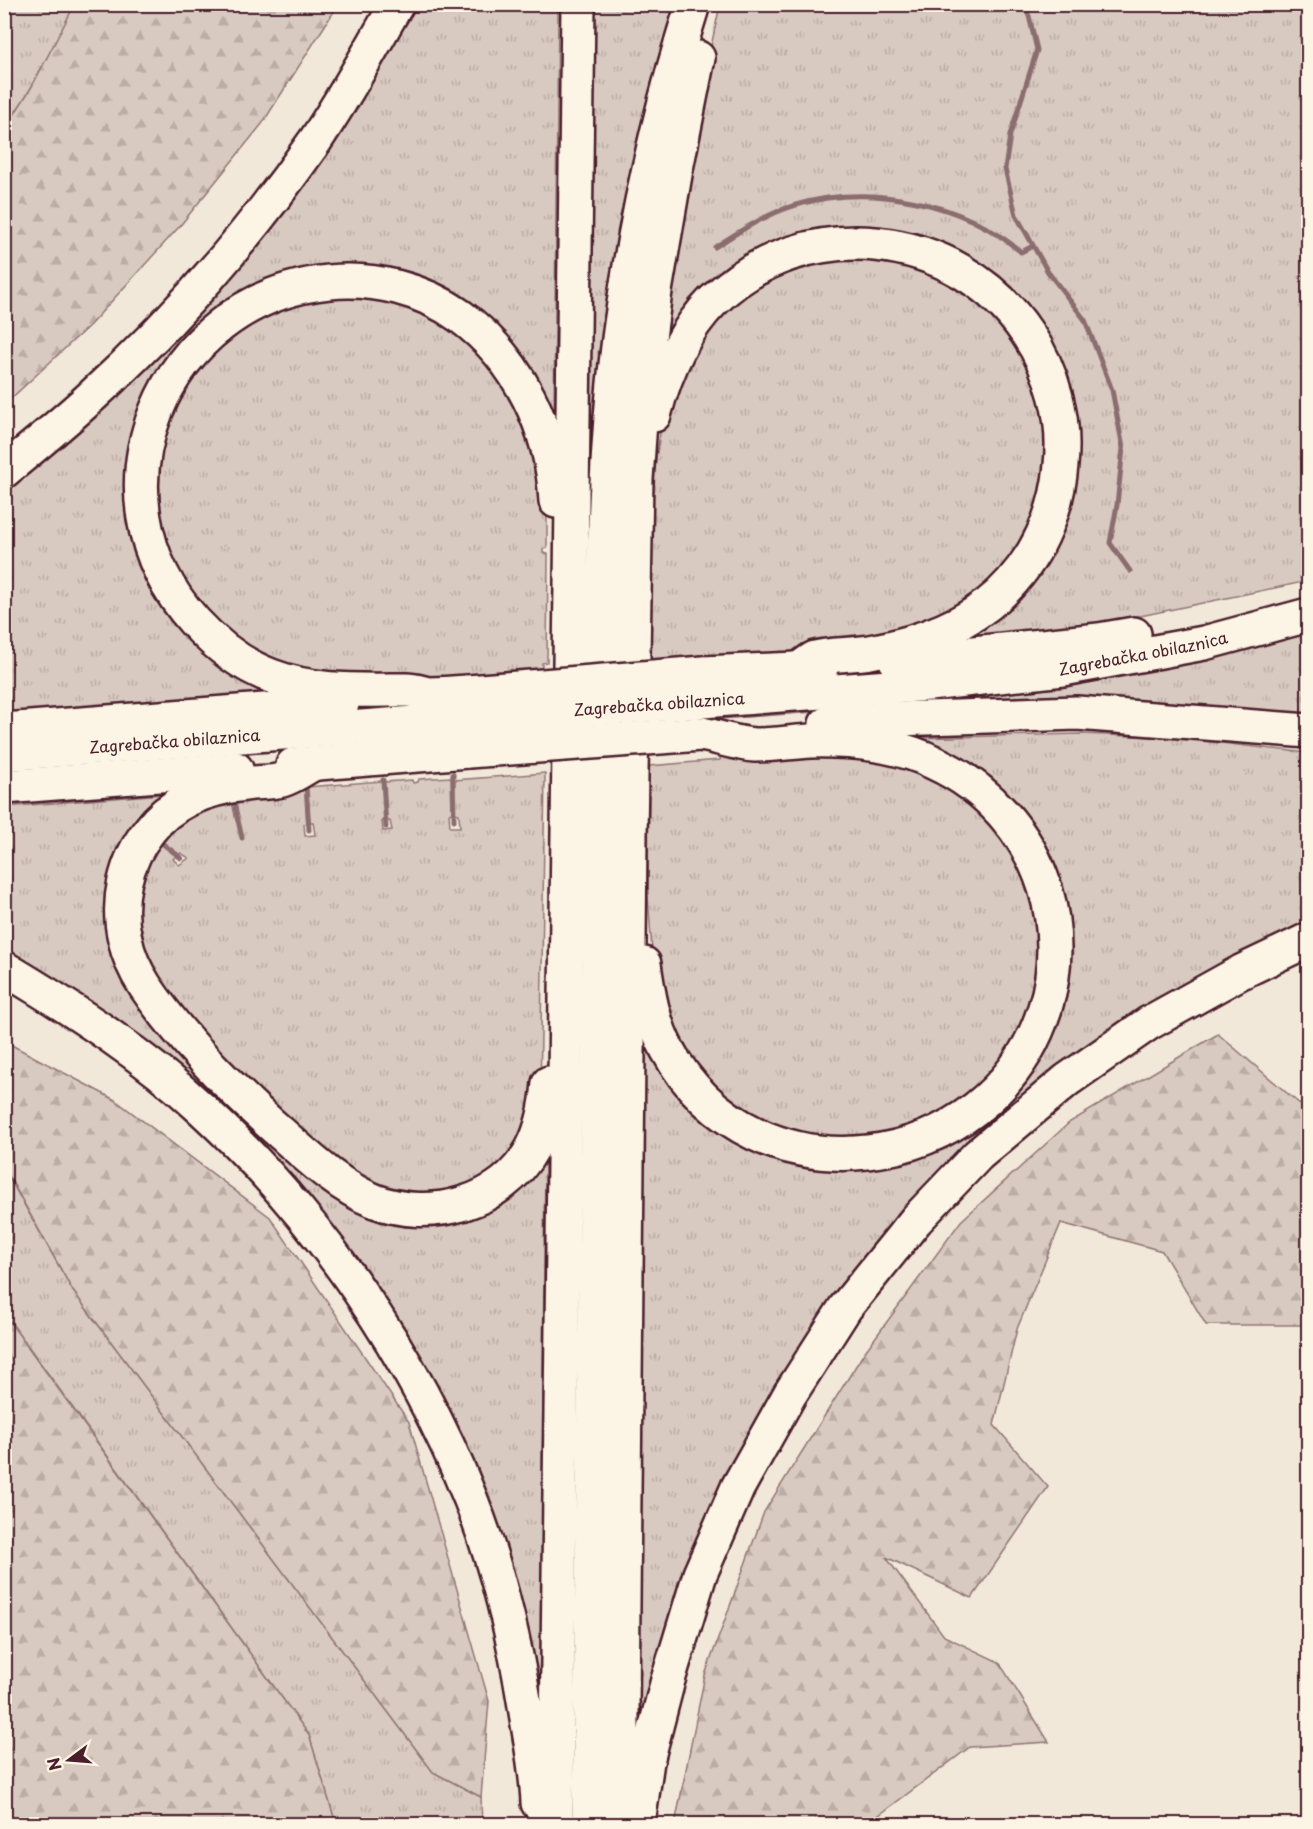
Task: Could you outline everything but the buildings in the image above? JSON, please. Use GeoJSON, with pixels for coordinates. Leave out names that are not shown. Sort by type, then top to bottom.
{"type":"FeatureCollection","features":[{"type":"Feature","properties":{"kind":"highway"},"geometry":{"type":"LineString","coordinates":[[4,471],[100,389],[185,303],[230,252],[316,140],[397,4]]}},
{"type":"Feature","properties":{"kind":"highway"},"geometry":{"type":"LineString","coordinates":[[556,1824],[578,4]]}},
{"type":"Feature","properties":{"kind":"highway"},"geometry":{"type":"LineString","coordinates":[[589,1824],[603,582],[606,493],[621,326],[634,238],[667,93],[693,4]]}},
{"type":"Feature","properties":{"kind":"highway"},"geometry":{"type":"LineString","coordinates":[[621,1824],[634,519],[642,393],[655,291],[687,107],[710,4]]}},
{"type":"Feature","properties":{"kind":"highway"},"geometry":{"type":"LineString","coordinates":[[634,519],[645,487],[652,422],[661,389],[675,355],[691,327],[712,302],[731,285],[762,265],[796,251],[818,246],[844,242],[887,244],[935,257],[981,284],[1004,303],[1037,347],[1047,370],[1060,414],[1062,456],[1060,480],[1056,500],[1038,545],[1003,592],[958,624],[936,634],[893,647],[814,658],[799,669]]}},
{"type":"Feature","properties":{"kind":"highway"},"geometry":{"type":"LineString","coordinates":[[468,706],[412,690],[351,691],[313,687],[273,677],[253,669],[221,647],[187,613],[162,574],[153,551],[145,518],[142,475],[150,427],[160,400],[184,360],[222,322],[264,298],[291,288],[342,280],[400,288],[451,309],[482,334],[508,363],[531,402],[540,424],[552,467],[556,516],[556,627],[570,669]]}},
{"type":"Feature","properties":{"kind":"highway"},"geometry":{"type":"LineString","coordinates":[[702,687],[799,669],[905,661],[1099,640],[1201,621],[1308,597]]}},
{"type":"Feature","properties":{"kind":"highway","name":"Zagrebačka obilaznica"},"geometry":{"type":"LineString","coordinates":[[4,754],[468,706],[702,687],[929,684],[1063,669],[1204,643],[1308,615]]}},
{"type":"Feature","properties":{"kind":"highway"},"geometry":{"type":"LineString","coordinates":[[4,730],[412,699],[427,694]]}},
{"type":"Feature","properties":{"kind":"highway","name":"Zagrebačka obilaznica"},"geometry":{"type":"LineString","coordinates":[[4,787],[896,719],[1077,714],[1308,731]]}},
{"type":"Feature","properties":{"kind":"highway"},"geometry":{"type":"LineString","coordinates":[[630,834],[639,868],[642,947],[646,981],[659,1031],[674,1061],[694,1087],[725,1115],[751,1131],[786,1145],[831,1154],[859,1154],[889,1150],[918,1142],[963,1119],[985,1103],[1020,1063],[1041,1022],[1049,994],[1054,940],[1048,899],[1042,879],[1024,842],[998,808],[955,773],[936,763],[900,750],[836,741],[753,745],[701,734]]}},
{"type":"Feature","properties":{"kind":"highway"},"geometry":{"type":"LineString","coordinates":[[314,763],[283,780],[216,788],[172,808],[159,819],[138,846],[129,865],[123,890],[122,916],[125,940],[134,966],[144,985],[194,1047],[267,1121],[326,1172],[374,1200],[403,1209],[419,1210],[444,1209],[471,1201],[507,1179],[531,1152],[538,1137],[548,1096],[550,1038],[566,996]]}},
{"type":"Feature","properties":{"kind":"highway"},"geometry":{"type":"LineString","coordinates":[[637,1824],[650,1749],[700,1574],[738,1487],[790,1394],[846,1308],[916,1220],[978,1155],[1067,1080],[1149,1023],[1240,972],[1308,940]]}},
{"type":"Feature","properties":{"kind":"highway"},"geometry":{"type":"LineString","coordinates":[[4,968],[69,1007],[140,1057],[202,1109],[249,1155],[299,1210],[352,1282],[398,1352],[435,1421],[471,1500],[499,1582],[520,1672],[537,1779],[538,1824]]}},
{"type":"Feature","properties":{"kind":"green space"},"geometry":{"type":"Polygon","coordinates":[[[75,4],[338,5],[262,124],[179,227],[90,325],[5,404],[5,129],[31,88],[75,4]]]}},
{"type":"Feature","properties":{"kind":"green space"},"geometry":{"type":"Polygon","coordinates":[[[5,5],[75,5],[31,88],[5,129],[5,5]]]}},
{"type":"Feature","properties":{"kind":"green space"},"geometry":{"type":"Polygon","coordinates":[[[409,5],[558,5],[554,419],[500,333],[332,270],[163,373],[143,559],[287,696],[5,717],[5,483],[74,425],[409,5]]]}},
{"type":"Feature","properties":{"kind":"green space"},"geometry":{"type":"Polygon","coordinates":[[[591,5],[679,5],[591,547],[585,547],[591,5]]]}},
{"type":"Feature","properties":{"kind":"green space"},"geometry":{"type":"Polygon","coordinates":[[[720,5],[1308,5],[1308,581],[1107,623],[956,645],[1071,494],[1030,313],[842,229],[662,349],[705,74],[720,5]]]}},
{"type":"Feature","properties":{"kind":"green space"},"geometry":{"type":"Polygon","coordinates":[[[880,254],[962,284],[1025,352],[1047,410],[1049,470],[1034,524],[1000,577],[930,625],[799,652],[649,661],[652,516],[656,458],[662,422],[691,346],[746,289],[813,258],[880,254]]]}},
{"type":"Feature","properties":{"kind":"green space"},"geometry":{"type":"Polygon","coordinates":[[[325,292],[404,300],[470,336],[530,425],[547,511],[547,548],[543,549],[543,553],[548,554],[547,662],[542,663],[542,668],[547,669],[452,677],[440,681],[283,670],[211,625],[160,543],[153,466],[175,394],[245,320],[325,292]]]}},
{"type":"Feature","properties":{"kind":"green space"},"geometry":{"type":"Polygon","coordinates":[[[1308,626],[1308,718],[880,707],[720,719],[721,712],[1308,626]]]}},
{"type":"Feature","properties":{"kind":"green space"},"geometry":{"type":"Polygon","coordinates":[[[1082,734],[1178,738],[1308,753],[1308,929],[1121,1029],[832,1310],[632,1758],[639,1025],[664,1066],[848,1166],[1020,1080],[1056,885],[913,738],[1082,734]]]}},
{"type":"Feature","properties":{"kind":"green space"},"geometry":{"type":"Polygon","coordinates":[[[721,755],[871,755],[946,781],[1001,829],[1031,882],[1042,952],[1029,1020],[978,1092],[886,1139],[806,1138],[731,1105],[684,1054],[653,965],[648,896],[649,766],[720,760],[721,755]]]}},
{"type":"Feature","properties":{"kind":"green space"},"geometry":{"type":"Polygon","coordinates":[[[545,773],[540,1098],[508,1164],[448,1198],[377,1192],[267,1107],[147,970],[132,897],[155,839],[177,855],[173,859],[179,865],[189,858],[179,854],[157,838],[177,818],[231,795],[236,821],[233,795],[305,787],[307,823],[304,824],[305,836],[315,835],[313,822],[310,822],[307,787],[382,781],[383,831],[392,830],[390,821],[386,821],[384,782],[412,780],[413,783],[418,782],[419,779],[451,777],[450,827],[460,827],[459,814],[455,813],[454,780],[545,773]]]}},
{"type":"Feature","properties":{"kind":"green space"},"geometry":{"type":"Polygon","coordinates":[[[175,793],[150,814],[122,966],[394,1220],[545,1155],[540,1720],[517,1611],[319,1221],[5,959],[5,807],[175,793]]]}},
{"type":"Feature","properties":{"kind":"green space"},"geometry":{"type":"Polygon","coordinates":[[[1218,1034],[1308,1111],[1308,1325],[1206,1325],[1162,1251],[1061,1223],[1017,1329],[994,1425],[1048,1487],[972,1598],[886,1557],[944,1636],[999,1662],[1049,1742],[970,1747],[867,1824],[675,1824],[705,1675],[764,1512],[864,1353],[961,1221],[1070,1122],[1218,1034]]]}},
{"type":"Feature","properties":{"kind":"green space"},"geometry":{"type":"Polygon","coordinates":[[[4,1041],[115,1100],[270,1217],[409,1422],[489,1701],[481,1797],[433,1772],[73,1291],[5,1169],[4,1041]]]}},
{"type":"Feature","properties":{"kind":"green space"},"geometry":{"type":"Polygon","coordinates":[[[4,1169],[73,1291],[433,1772],[481,1797],[482,1824],[336,1824],[309,1735],[5,1314],[4,1169]]]}},
{"type":"Feature","properties":{"kind":"green space"},"geometry":{"type":"Polygon","coordinates":[[[4,1314],[309,1735],[336,1824],[5,1824],[4,1314]]]}},
{"type":"Feature","properties":{"kind":"waterway"},"geometry":{"type":"LineString","coordinates":[[1023,4],[1029,16],[1037,50],[1010,135],[1005,169],[1016,215],[1048,272],[1085,320],[1112,390],[1123,448],[1110,543],[1130,571]]}},
{"type":"Feature","properties":{"kind":"waterway"},"geometry":{"type":"LineString","coordinates":[[715,247],[774,213],[824,199],[854,196],[914,201],[944,209],[972,220],[1021,252],[1033,246]]}},
{"type":"Feature","properties":{"kind":"waterway"},"geometry":{"type":"LineString","coordinates":[[453,774],[454,820]]}},
{"type":"Feature","properties":{"kind":"waterway"},"geometry":{"type":"LineString","coordinates":[[383,780],[386,827]]}},
{"type":"Feature","properties":{"kind":"waterway"},"geometry":{"type":"LineString","coordinates":[[306,786],[309,830]]}},
{"type":"Feature","properties":{"kind":"waterway"},"geometry":{"type":"LineString","coordinates":[[233,798],[242,838]]}},
{"type":"Feature","properties":{"kind":"waterway"},"geometry":{"type":"LineString","coordinates":[[158,840],[181,858]]}}]}
